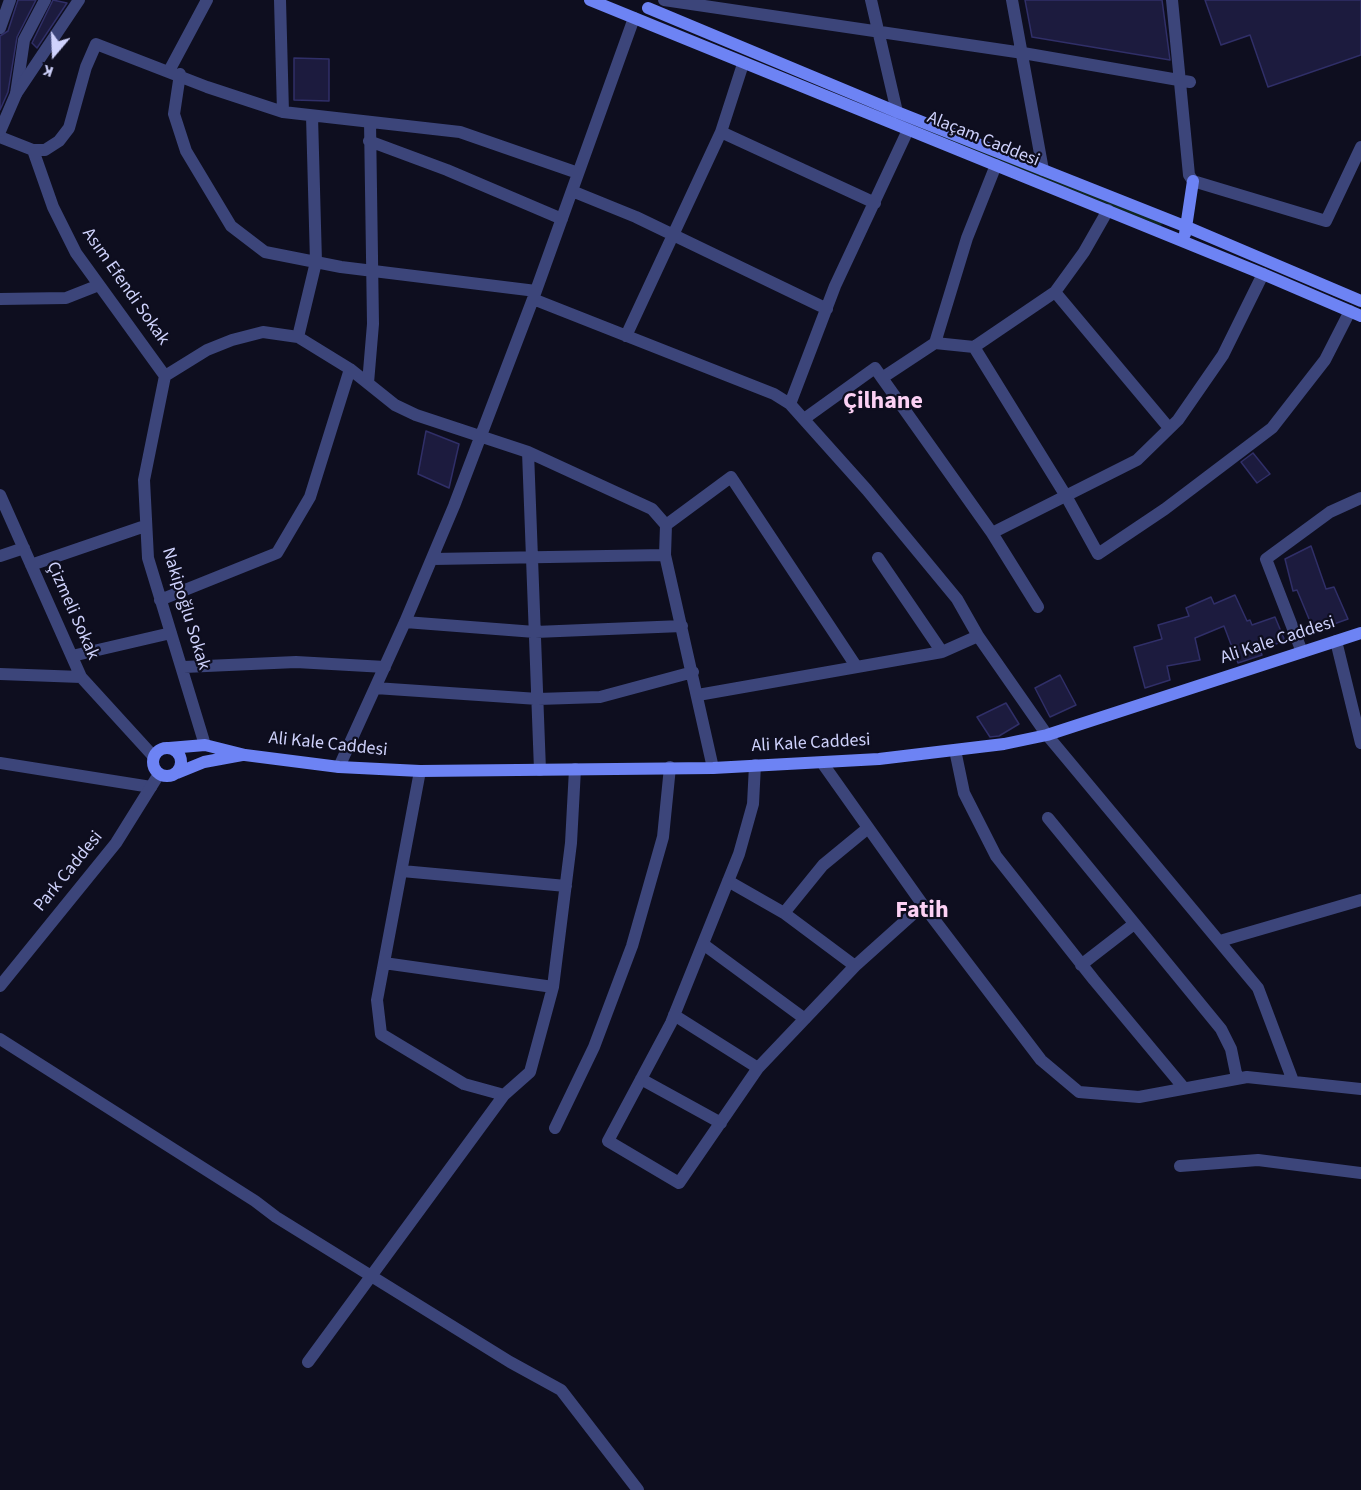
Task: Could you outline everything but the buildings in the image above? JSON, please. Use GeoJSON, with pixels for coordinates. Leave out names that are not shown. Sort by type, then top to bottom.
{"type":"FeatureCollection","features":[{"type":"Feature","properties":{"kind":"main road","name":"Alaçam Caddesi"},"geometry":{"type":"LineString","coordinates":[[590,0],[1357,312]]}},
{"type":"Feature","properties":{"kind":"main road","name":"Alaçam Caddesi"},"geometry":{"type":"LineString","coordinates":[[648,4],[897,112],[1187,227],[1361,301]]}},
{"type":"Feature","properties":{"kind":"main road"},"geometry":{"type":"LineString","coordinates":[[648,4],[648,24]]}},
{"type":"Feature","properties":{"kind":"main road"},"geometry":{"type":"LineString","coordinates":[[1183,241],[1193,181]]}},
{"type":"Feature","properties":{"kind":"main road","name":"Ali Kale Caddesi"},"geometry":{"type":"LineString","coordinates":[[169,748],[205,745],[245,755],[339,767],[420,771],[713,768],[823,764],[1004,744],[1047,735],[1361,633]]}},
{"type":"Feature","properties":{"kind":"main road"},"geometry":{"type":"LineString","coordinates":[[169,748],[177,752],[182,759],[177,773],[168,777],[159,774],[153,766],[154,757],[160,750],[169,748]]}},
{"type":"Feature","properties":{"kind":"main road","name":"Ali Kale Caddesi"},"geometry":{"type":"LineString","coordinates":[[177,773],[204,762],[245,755]]}},
{"type":"Feature","properties":{"kind":"street"},"geometry":{"type":"LineString","coordinates":[[16,94],[24,40],[45,0]]}},
{"type":"Feature","properties":{"kind":"street"},"geometry":{"type":"LineString","coordinates":[[207,0],[175,72],[174,114],[186,151],[231,226],[265,252],[370,271],[534,295],[626,336],[774,394],[790,404],[867,490],[957,599],[978,636],[1047,735],[1258,988],[1293,1081]]}},
{"type":"Feature","properties":{"kind":"street"},"geometry":{"type":"LineString","coordinates":[[280,0],[284,112]]}},
{"type":"Feature","properties":{"kind":"street"},"geometry":{"type":"LineString","coordinates":[[672,0],[1023,52],[1185,81]]}},
{"type":"Feature","properties":{"kind":"street"},"geometry":{"type":"LineString","coordinates":[[871,0],[897,112]]}},
{"type":"Feature","properties":{"kind":"street"},"geometry":{"type":"LineString","coordinates":[[1012,0],[1043,170]]}},
{"type":"Feature","properties":{"kind":"street"},"geometry":{"type":"LineString","coordinates":[[1172,0],[1185,81],[1189,175],[1193,181],[1326,221],[1361,147]]}},
{"type":"Feature","properties":{"kind":"street"},"geometry":{"type":"LineString","coordinates":[[0,28],[6,1]]}},
{"type":"Feature","properties":{"kind":"street"},"geometry":{"type":"LineString","coordinates":[[0,131],[4,112],[75,1]]}},
{"type":"Feature","properties":{"kind":"street"},"geometry":{"type":"LineString","coordinates":[[339,767],[433,559],[534,295],[634,18]]}},
{"type":"Feature","properties":{"kind":"street"},"geometry":{"type":"LineString","coordinates":[[0,137],[33,150],[51,147],[69,129],[86,67],[96,44],[175,72],[207,87],[284,112],[460,132],[578,172]]}},
{"type":"Feature","properties":{"kind":"street"},"geometry":{"type":"LineString","coordinates":[[626,336],[721,132],[743,64]]}},
{"type":"Feature","properties":{"kind":"street"},"geometry":{"type":"LineString","coordinates":[[298,337],[316,262],[312,116]]}},
{"type":"Feature","properties":{"kind":"street"},"geometry":{"type":"LineString","coordinates":[[368,383],[373,324],[370,271],[370,122]]}},
{"type":"Feature","properties":{"kind":"street"},"geometry":{"type":"LineString","coordinates":[[790,404],[826,309],[908,130]]}},
{"type":"Feature","properties":{"kind":"street"},"geometry":{"type":"LineString","coordinates":[[721,132],[875,203]]}},
{"type":"Feature","properties":{"kind":"street"},"geometry":{"type":"LineString","coordinates":[[369,141],[447,170],[562,219]]}},
{"type":"Feature","properties":{"kind":"street","name":"Asım Efendi Sokak"},"geometry":{"type":"LineString","coordinates":[[33,150],[53,207],[68,239],[165,376]]}},
{"type":"Feature","properties":{"kind":"street"},"geometry":{"type":"LineString","coordinates":[[935,343],[967,238],[996,165]]}},
{"type":"Feature","properties":{"kind":"street"},"geometry":{"type":"LineString","coordinates":[[572,191],[674,235],[826,309]]}},
{"type":"Feature","properties":{"kind":"street"},"geometry":{"type":"LineString","coordinates":[[882,378],[935,343],[974,347],[1055,292],[1084,252],[1108,210]]}},
{"type":"Feature","properties":{"kind":"street"},"geometry":{"type":"LineString","coordinates":[[992,533],[1137,460],[1169,428],[1223,355],[1263,274]]}},
{"type":"Feature","properties":{"kind":"street"},"geometry":{"type":"LineString","coordinates":[[0,299],[66,298],[99,285]]}},
{"type":"Feature","properties":{"kind":"street"},"geometry":{"type":"LineString","coordinates":[[1055,292],[1169,428]]}},
{"type":"Feature","properties":{"kind":"street"},"geometry":{"type":"LineString","coordinates":[[974,347],[1066,496],[1098,555],[1272,428],[1325,360],[1357,312]]}},
{"type":"Feature","properties":{"kind":"street"},"geometry":{"type":"LineString","coordinates":[[165,376],[207,350],[232,340],[263,332],[298,337],[350,369],[395,405],[416,415],[528,452],[652,509],[666,525],[665,555],[699,695],[713,768]]}},
{"type":"Feature","properties":{"kind":"street"},"geometry":{"type":"LineString","coordinates":[[804,419],[874,368],[992,533],[1038,607]]}},
{"type":"Feature","properties":{"kind":"street"},"geometry":{"type":"LineString","coordinates":[[160,600],[277,553],[310,497],[350,369]]}},
{"type":"Feature","properties":{"kind":"street","name":"Nakipoğlu Sokak"},"geometry":{"type":"LineString","coordinates":[[165,376],[144,480],[148,558],[184,667],[205,745]]}},
{"type":"Feature","properties":{"kind":"street"},"geometry":{"type":"LineString","coordinates":[[528,452],[540,770]]}},
{"type":"Feature","properties":{"kind":"street"},"geometry":{"type":"LineString","coordinates":[[666,525],[731,477],[856,666]]}},
{"type":"Feature","properties":{"kind":"street","name":"Çizmeli Sokak"},"geometry":{"type":"LineString","coordinates":[[0,495],[81,676],[154,757]]}},
{"type":"Feature","properties":{"kind":"street"},"geometry":{"type":"LineString","coordinates":[[1302,652],[1266,559],[1330,512],[1361,498]]}},
{"type":"Feature","properties":{"kind":"street"},"geometry":{"type":"LineString","coordinates":[[32,566],[145,526]]}},
{"type":"Feature","properties":{"kind":"street"},"geometry":{"type":"LineString","coordinates":[[0,556],[24,548]]}},
{"type":"Feature","properties":{"kind":"street"},"geometry":{"type":"LineString","coordinates":[[433,559],[665,555]]}},
{"type":"Feature","properties":{"kind":"street"},"geometry":{"type":"LineString","coordinates":[[878,558],[942,652]]}},
{"type":"Feature","properties":{"kind":"street"},"geometry":{"type":"LineString","coordinates":[[405,622],[535,632],[682,626]]}},
{"type":"Feature","properties":{"kind":"street"},"geometry":{"type":"LineString","coordinates":[[72,656],[171,633]]}},
{"type":"Feature","properties":{"kind":"street"},"geometry":{"type":"LineString","coordinates":[[699,695],[942,652],[978,636]]}},
{"type":"Feature","properties":{"kind":"street"},"geometry":{"type":"LineString","coordinates":[[1336,641],[1361,743]]}},
{"type":"Feature","properties":{"kind":"street"},"geometry":{"type":"LineString","coordinates":[[184,667],[296,662],[385,667]]}},
{"type":"Feature","properties":{"kind":"street"},"geometry":{"type":"LineString","coordinates":[[375,688],[538,699],[600,698],[693,672]]}},
{"type":"Feature","properties":{"kind":"street"},"geometry":{"type":"LineString","coordinates":[[0,674],[81,676]]}},
{"type":"Feature","properties":{"kind":"street"},"geometry":{"type":"LineString","coordinates":[[955,750],[964,793],[996,856],[1081,965],[1184,1088]]}},
{"type":"Feature","properties":{"kind":"street"},"geometry":{"type":"LineString","coordinates":[[0,763],[151,787]]}},
{"type":"Feature","properties":{"kind":"street"},"geometry":{"type":"LineString","coordinates":[[823,764],[923,905],[1041,1060],[1079,1092],[1139,1097],[1237,1078],[1293,1081],[1361,1089]]}},
{"type":"Feature","properties":{"kind":"street"},"geometry":{"type":"LineString","coordinates":[[755,765],[753,804],[728,881],[674,1015],[608,1141],[679,1183],[759,1068],[855,966],[923,905]]}},
{"type":"Feature","properties":{"kind":"street"},"geometry":{"type":"LineString","coordinates":[[555,1128],[594,1047],[632,946],[663,837],[670,767]]}},
{"type":"Feature","properties":{"kind":"street"},"geometry":{"type":"LineString","coordinates":[[308,1362],[504,1095],[530,1072],[553,987],[571,843],[575,769]]}},
{"type":"Feature","properties":{"kind":"street"},"geometry":{"type":"LineString","coordinates":[[420,771],[377,1000],[381,1034],[464,1084],[504,1095]]}},
{"type":"Feature","properties":{"kind":"street","name":"Park Caddesi"},"geometry":{"type":"LineString","coordinates":[[0,986],[116,843],[159,774]]}},
{"type":"Feature","properties":{"kind":"street"},"geometry":{"type":"LineString","coordinates":[[1048,818],[1221,1029],[1231,1049],[1237,1078]]}},
{"type":"Feature","properties":{"kind":"street"},"geometry":{"type":"LineString","coordinates":[[784,913],[823,865],[868,828]]}},
{"type":"Feature","properties":{"kind":"street"},"geometry":{"type":"LineString","coordinates":[[402,871],[566,886]]}},
{"type":"Feature","properties":{"kind":"street"},"geometry":{"type":"LineString","coordinates":[[728,881],[784,913],[855,966]]}},
{"type":"Feature","properties":{"kind":"street"},"geometry":{"type":"LineString","coordinates":[[1220,941],[1361,900]]}},
{"type":"Feature","properties":{"kind":"street"},"geometry":{"type":"LineString","coordinates":[[1081,965],[1134,924]]}},
{"type":"Feature","properties":{"kind":"street"},"geometry":{"type":"LineString","coordinates":[[703,944],[805,1019]]}},
{"type":"Feature","properties":{"kind":"street"},"geometry":{"type":"LineString","coordinates":[[384,963],[553,987]]}},
{"type":"Feature","properties":{"kind":"street"},"geometry":{"type":"LineString","coordinates":[[674,1015],[759,1068]]}},
{"type":"Feature","properties":{"kind":"street"},"geometry":{"type":"LineString","coordinates":[[0,1039],[372,1276],[561,1390],[638,1490]]}},
{"type":"Feature","properties":{"kind":"street"},"geometry":{"type":"LineString","coordinates":[[641,1079],[721,1123]]}},
{"type":"Feature","properties":{"kind":"street"},"geometry":{"type":"LineString","coordinates":[[1180,1166],[1258,1160],[1361,1173]]}},
{"type":"Feature","properties":{"kind":"green space"},"geometry":{"type":"Polygon","coordinates":[[[918,124],[1162,223],[1161,226],[916,126],[918,124]]]}},
{"type":"Feature","properties":{"kind":"district","name":"Çilhane"},"geometry":{"type":"Point","coordinates":[883,403]}},
{"type":"Feature","properties":{"kind":"district","name":"Fatih"},"geometry":{"type":"Point","coordinates":[922,912]}}]}
